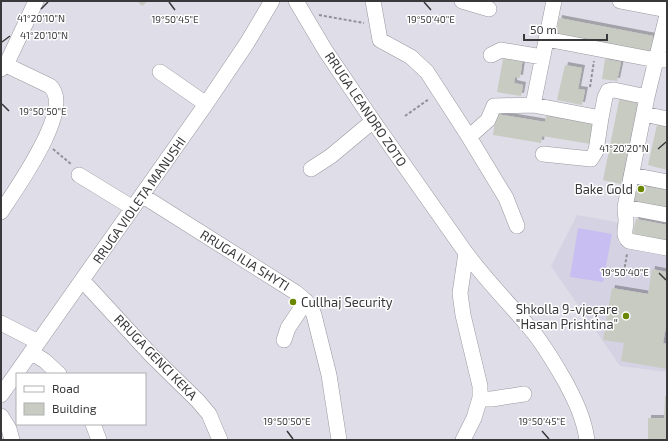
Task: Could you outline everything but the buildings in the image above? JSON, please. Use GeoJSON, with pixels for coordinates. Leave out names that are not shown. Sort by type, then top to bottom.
{"type":"FeatureCollection","features":[{"type":"Feature","properties":{"kind":"street"},"geometry":{"type":"LineString","coordinates":[[1,212],[44,142],[53,121],[57,106],[54,90],[50,86],[4,67],[36,1]]}},
{"type":"Feature","properties":{"kind":"street","name":"RRUGA VIOLETA MANUSHI"},"geometry":{"type":"LineString","coordinates":[[16,373],[206,104],[247,43],[272,1]]}},
{"type":"Feature","properties":{"kind":"street"},"geometry":{"type":"LineString","coordinates":[[373,1],[380,40],[411,57],[427,72],[506,198],[517,226]]}},
{"type":"Feature","properties":{"kind":"street"},"geometry":{"type":"LineString","coordinates":[[462,1],[489,9]]}},
{"type":"Feature","properties":{"kind":"street"},"geometry":{"type":"LineString","coordinates":[[533,105],[554,1]]}},
{"type":"Feature","properties":{"kind":"street"},"geometry":{"type":"LineString","coordinates":[[620,1],[667,10]]}},
{"type":"Feature","properties":{"kind":"street","name":"RRUGA LEANDRO ZOTO"},"geometry":{"type":"LineString","coordinates":[[300,7],[325,50],[466,253],[530,328],[550,355],[576,402],[584,424],[587,440]]}},
{"type":"Feature","properties":{"kind":"street"},"geometry":{"type":"LineString","coordinates":[[667,15],[661,60],[647,97],[625,208],[626,221],[624,232],[629,240],[667,248]]}},
{"type":"Feature","properties":{"kind":"street"},"geometry":{"type":"LineString","coordinates":[[546,39],[661,60]]}},
{"type":"Feature","properties":{"kind":"street"},"geometry":{"type":"LineString","coordinates":[[491,54],[501,50],[542,57]]}},
{"type":"Feature","properties":{"kind":"street"},"geometry":{"type":"LineString","coordinates":[[160,72],[206,104]]}},
{"type":"Feature","properties":{"kind":"street"},"geometry":{"type":"LineString","coordinates":[[544,154],[591,160],[596,151],[605,97],[608,91],[614,90],[647,97]]}},
{"type":"Feature","properties":{"kind":"street"},"geometry":{"type":"LineString","coordinates":[[469,137],[488,120],[494,106],[533,105],[601,118]]}},
{"type":"Feature","properties":{"kind":"street"},"geometry":{"type":"LineString","coordinates":[[644,114],[667,119]]}},
{"type":"Feature","properties":{"kind":"street"},"geometry":{"type":"LineString","coordinates":[[311,169],[331,156],[373,121]]}},
{"type":"Feature","properties":{"kind":"street"},"geometry":{"type":"LineString","coordinates":[[79,175],[133,208]]}},
{"type":"Feature","properties":{"kind":"street"},"geometry":{"type":"LineString","coordinates":[[632,175],[667,182]]}},
{"type":"Feature","properties":{"kind":"street","name":"RRUGA ILIA SHYTI"},"geometry":{"type":"LineString","coordinates":[[142,196],[295,292],[306,301],[312,311],[329,375],[339,440]]}},
{"type":"Feature","properties":{"kind":"street"},"geometry":{"type":"LineString","coordinates":[[625,208],[667,215]]}},
{"type":"Feature","properties":{"kind":"street"},"geometry":{"type":"LineString","coordinates":[[463,440],[474,418],[480,398],[480,386],[463,315],[460,293],[466,253]]}},
{"type":"Feature","properties":{"kind":"street","name":"RRUGA GENCI KEKA"},"geometry":{"type":"LineString","coordinates":[[82,280],[152,356],[202,405],[209,414],[220,440]]}},
{"type":"Feature","properties":{"kind":"street"},"geometry":{"type":"LineString","coordinates":[[284,340],[288,328],[306,301]]}},
{"type":"Feature","properties":{"kind":"street"},"geometry":{"type":"LineString","coordinates":[[1,322],[34,347],[45,361],[58,373]]}},
{"type":"Feature","properties":{"kind":"street","name":"RRUGA VIOLETA MANUSHI"},"geometry":{"type":"LineString","coordinates":[[1,395],[16,373]]}},
{"type":"Feature","properties":{"kind":"street"},"geometry":{"type":"LineString","coordinates":[[480,398],[524,394]]}},
{"type":"Feature","properties":{"kind":"street"},"geometry":{"type":"LineString","coordinates":[[1,416],[9,429],[12,440]]}},
{"type":"Feature","properties":{"kind":"street"},"geometry":{"type":"LineString","coordinates":[[93,425],[99,440]]}},
{"type":"Feature","properties":{"kind":"path"},"geometry":{"type":"LineString","coordinates":[[300,7],[377,25]]}},
{"type":"Feature","properties":{"kind":"path"},"geometry":{"type":"LineString","coordinates":[[590,87],[596,48]]}},
{"type":"Feature","properties":{"kind":"path"},"geometry":{"type":"LineString","coordinates":[[405,116],[440,92]]}},
{"type":"Feature","properties":{"kind":"path"},"geometry":{"type":"LineString","coordinates":[[44,142],[76,168],[79,175]]}},
{"type":"Feature","properties":{"kind":"path"},"geometry":{"type":"LineString","coordinates":[[623,277],[629,240]]}},
{"type":"Feature","properties":{"kind":"shaded area","name":"Shkolla 9-vjeçare \"Hasan Prishtina\""},"geometry":{"type":"Polygon","coordinates":[[[577,215],[622,223],[618,243],[667,253],[667,372],[620,366],[551,266],[577,215]]]}},
{"type":"Feature","properties":{"kind":"shaded area"},"geometry":{"type":"Polygon","coordinates":[[[578,228],[612,234],[603,282],[570,277],[578,228]]]}},
{"type":"Feature","properties":{"kind":"place","name":"Bake Gold"},"geometry":{"type":"Point","coordinates":[641,189]}},
{"type":"Feature","properties":{"kind":"place","name":"Cullhaj Security"},"geometry":{"type":"Point","coordinates":[293,302]}},
{"type":"Feature","properties":{"kind":"place","name":"Shkolla 9-vjeçare \"Hasan Prishtina\""},"geometry":{"type":"Point","coordinates":[626,316]}}]}
